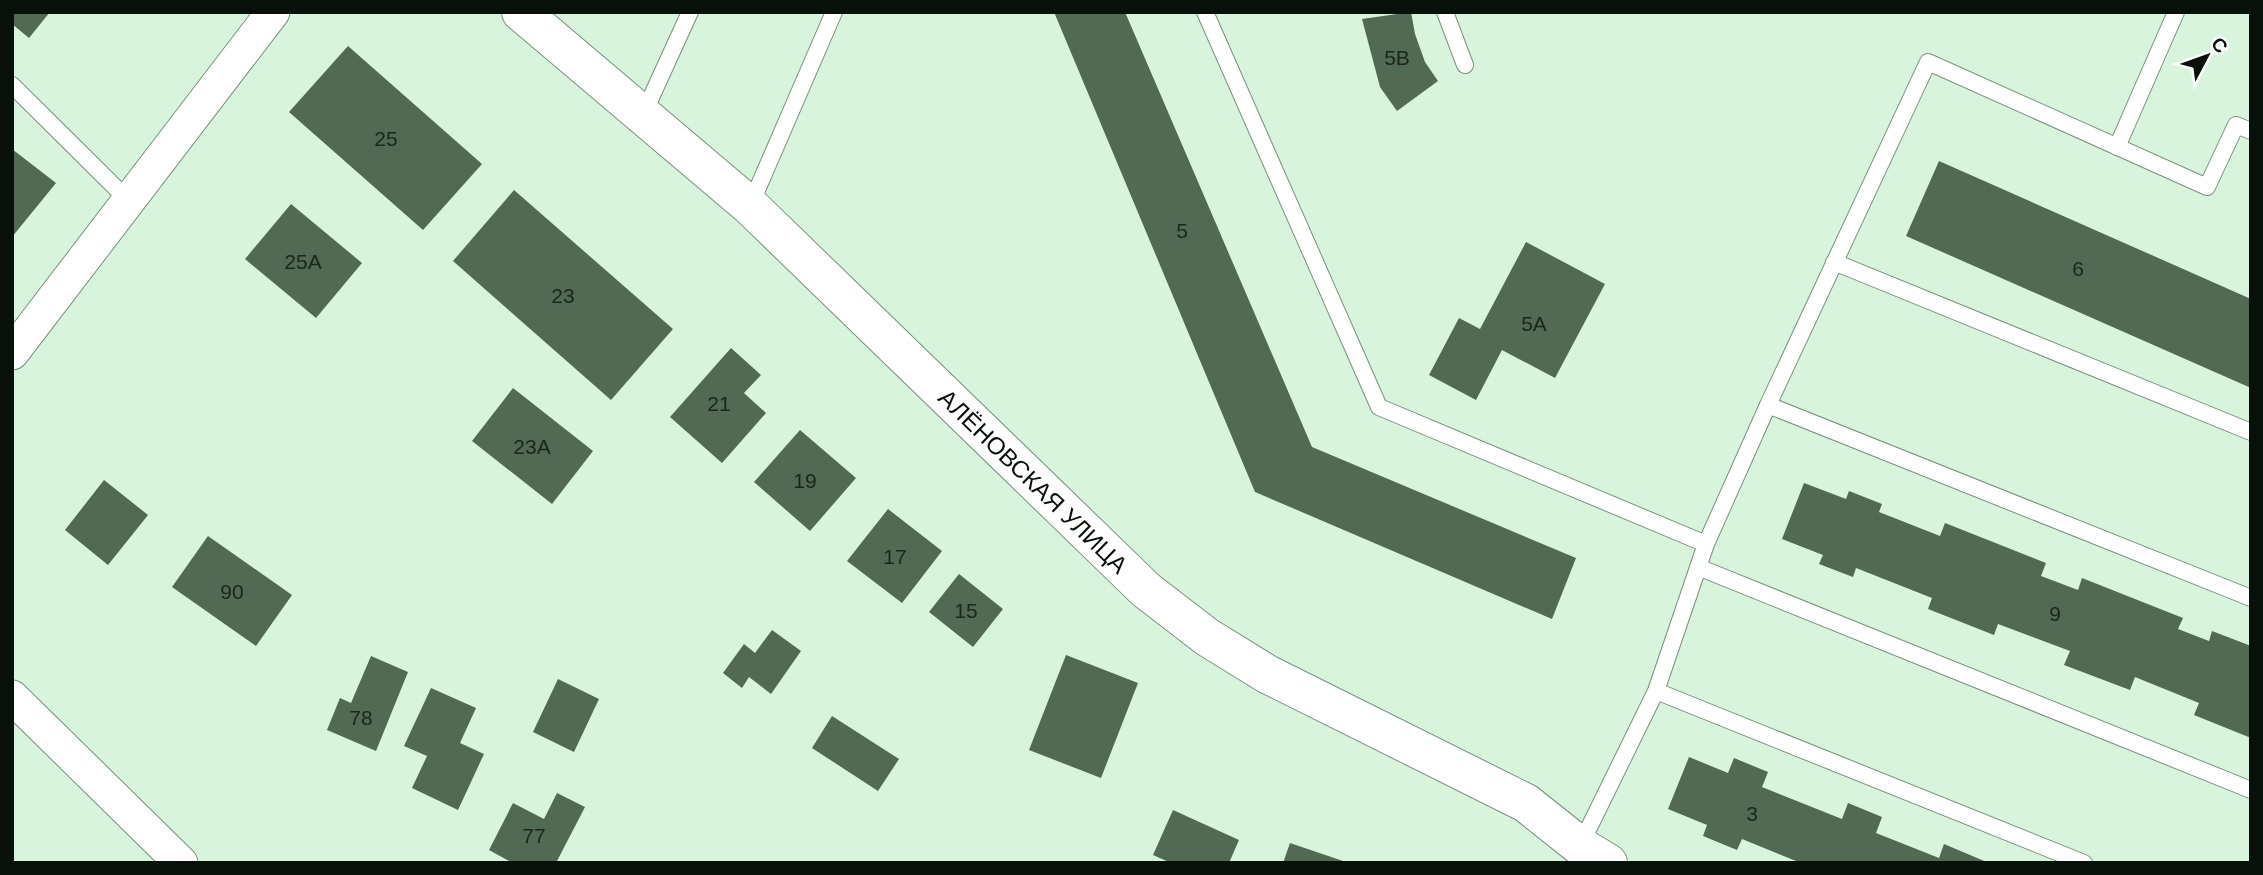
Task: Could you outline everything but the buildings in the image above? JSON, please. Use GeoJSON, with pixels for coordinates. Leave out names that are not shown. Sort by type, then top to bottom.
{"type":"FeatureCollection","features":[{"type":"Feature","properties":{"kind":"street"},"geometry":{"type":"LineString","coordinates":[[12,353],[273,12]]}},
{"type":"Feature","properties":{"kind":"street","name":"АЛЁНОВСКАЯ УЛИЦА"},"geometry":{"type":"LineString","coordinates":[[521,12],[750,205],[1156,598],[1208,637],[1267,674],[1526,803],[1587,857]]}},
{"type":"Feature","properties":{"kind":"street"},"geometry":{"type":"LineString","coordinates":[[12,697],[181,863]]}},
{"type":"Feature","properties":{"kind":"lane"},"geometry":{"type":"LineString","coordinates":[[642,115],[691,12]]}},
{"type":"Feature","properties":{"kind":"lane"},"geometry":{"type":"LineString","coordinates":[[750,205],[834,12]]}},
{"type":"Feature","properties":{"kind":"lane"},"geometry":{"type":"LineString","coordinates":[[1205,12],[1379,407],[1706,544]]}},
{"type":"Feature","properties":{"kind":"lane"},"geometry":{"type":"LineString","coordinates":[[1445,12],[1465,65]]}},
{"type":"Feature","properties":{"kind":"lane"},"geometry":{"type":"LineString","coordinates":[[2117,147],[2176,12]]}},
{"type":"Feature","properties":{"kind":"lane"},"geometry":{"type":"LineString","coordinates":[[1587,857],[1656,691],[1706,544],[1928,62],[2207,187],[2236,125],[2251,131]]}},
{"type":"Feature","properties":{"kind":"lane"},"geometry":{"type":"LineString","coordinates":[[12,85],[128,200]]}},
{"type":"Feature","properties":{"kind":"lane"},"geometry":{"type":"LineString","coordinates":[[1835,262],[2251,432]]}},
{"type":"Feature","properties":{"kind":"lane"},"geometry":{"type":"LineString","coordinates":[[1768,405],[2251,598]]}},
{"type":"Feature","properties":{"kind":"lane"},"geometry":{"type":"LineString","coordinates":[[1698,567],[2251,790]]}},
{"type":"Feature","properties":{"kind":"lane"},"geometry":{"type":"LineString","coordinates":[[1656,691],[2084,863]]}}]}
